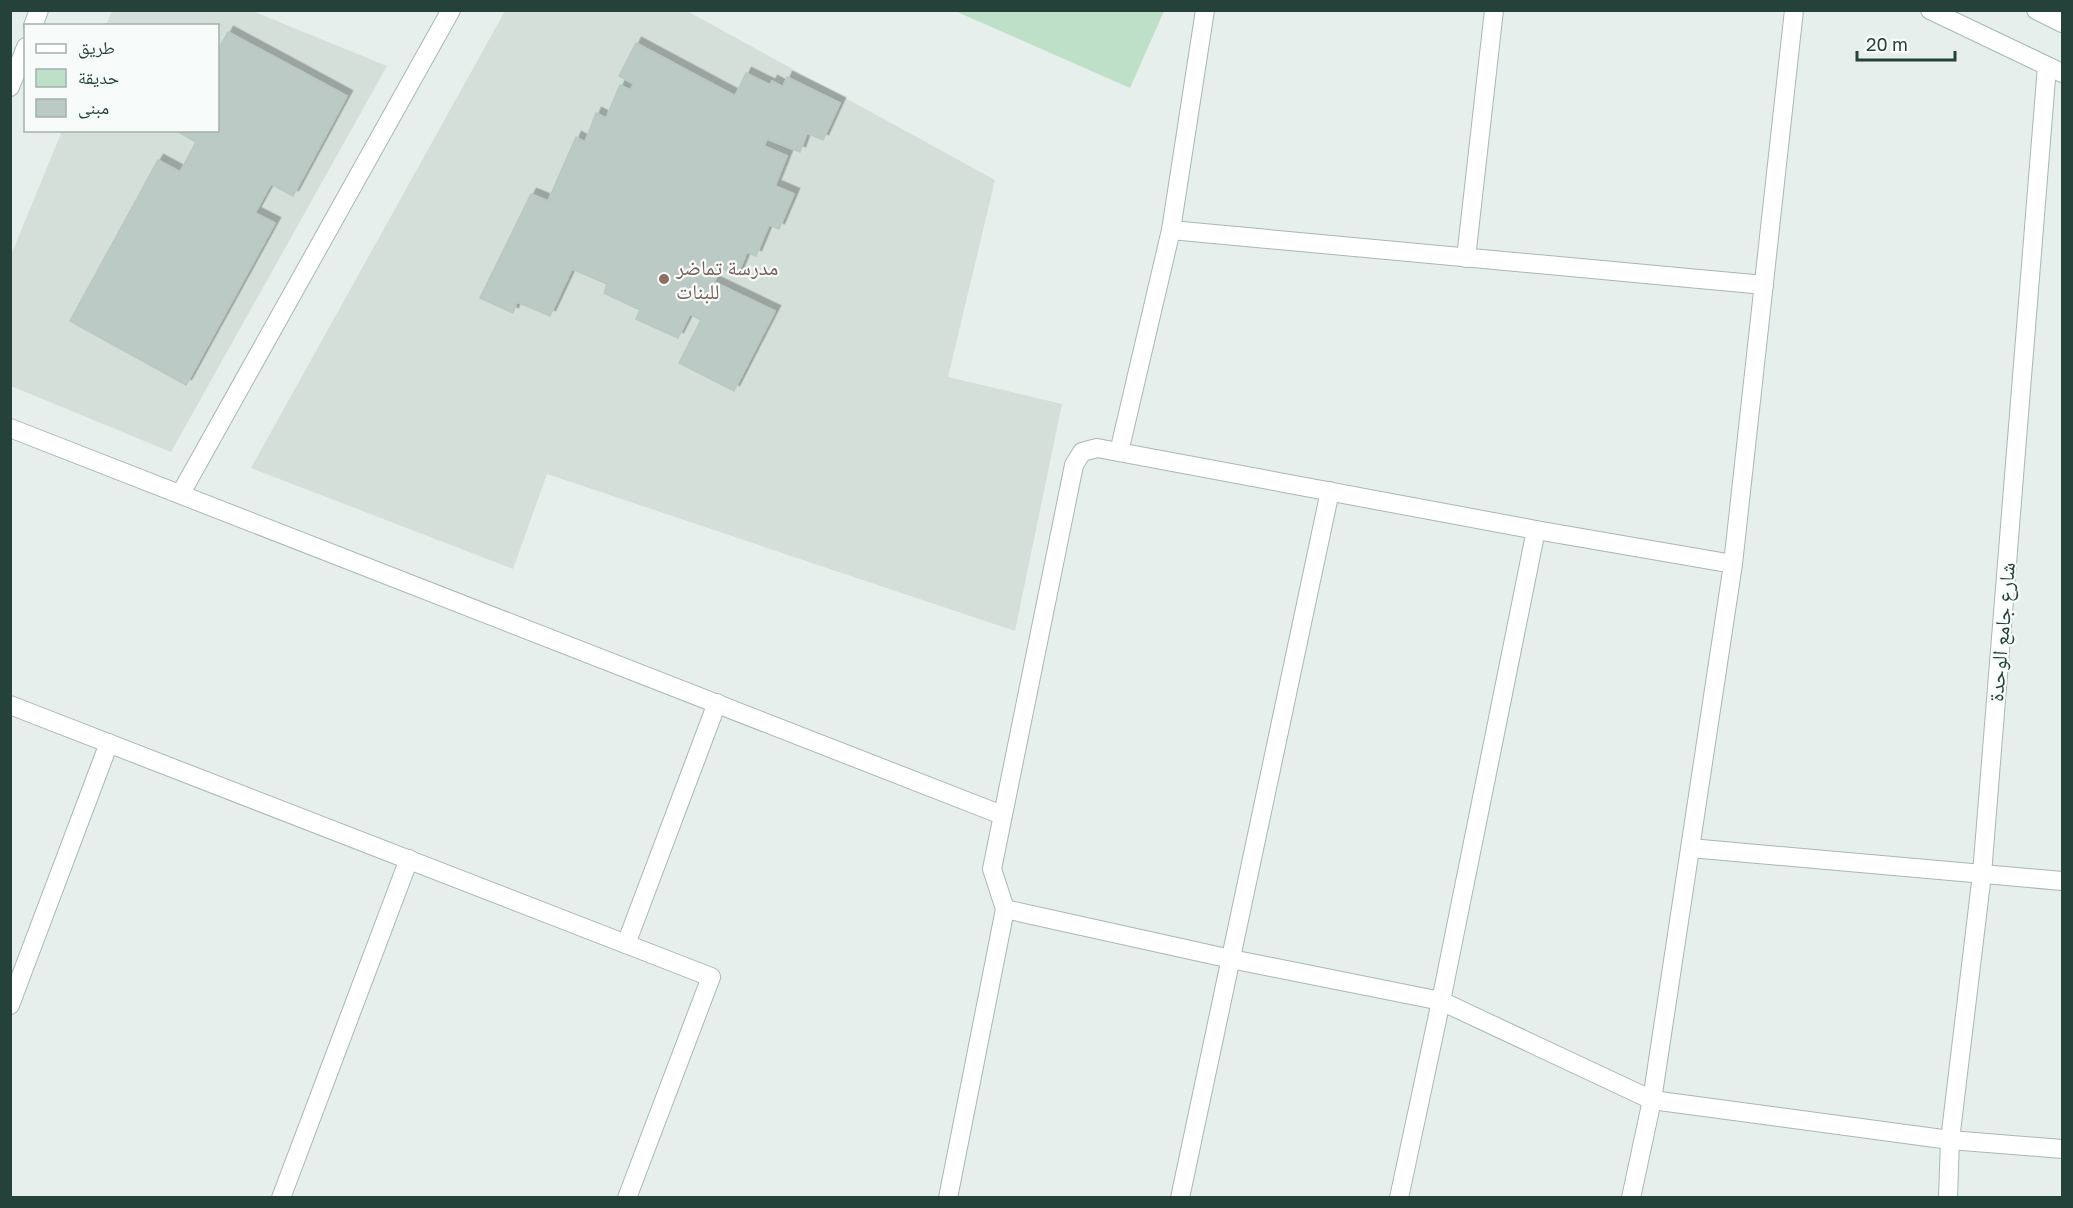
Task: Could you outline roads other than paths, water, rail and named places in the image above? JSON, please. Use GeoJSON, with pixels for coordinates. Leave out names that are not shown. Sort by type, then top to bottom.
{"type":"FeatureCollection","features":[{"type":"Feature","properties":{"kind":"street"},"geometry":{"type":"LineString","coordinates":[[181,493],[451,10]]}},
{"type":"Feature","properties":{"kind":"street"},"geometry":{"type":"LineString","coordinates":[[1119,452],[1171,230],[1205,10]]}},
{"type":"Feature","properties":{"kind":"street"},"geometry":{"type":"LineString","coordinates":[[1466,258],[1494,10]]}},
{"type":"Feature","properties":{"kind":"street"},"geometry":{"type":"LineString","coordinates":[[1632,1197],[1652,1100],[1733,564],[1794,10]]}},
{"type":"Feature","properties":{"kind":"street"},"geometry":{"type":"LineString","coordinates":[[1930,10],[2055,70]]}},
{"type":"Feature","properties":{"kind":"street"},"geometry":{"type":"LineString","coordinates":[[2036,10],[2062,23]]}},
{"type":"Feature","properties":{"kind":"street"},"geometry":{"type":"LineString","coordinates":[[10,87],[24,52]]}},
{"type":"Feature","properties":{"kind":"street","name":"شارع جامع الوحدة"},"geometry":{"type":"LineString","coordinates":[[1948,1197],[1950,1140],[1982,874],[2055,70]]}},
{"type":"Feature","properties":{"kind":"street"},"geometry":{"type":"LineString","coordinates":[[1171,230],[1764,285]]}},
{"type":"Feature","properties":{"kind":"street"},"geometry":{"type":"LineString","coordinates":[[10,428],[1002,815]]}},
{"type":"Feature","properties":{"kind":"street"},"geometry":{"type":"LineString","coordinates":[[948,1197],[1005,909],[992,868],[1074,465],[1082,452],[1097,448],[1536,530],[1733,564]]}},
{"type":"Feature","properties":{"kind":"street"},"geometry":{"type":"LineString","coordinates":[[1180,1197],[1330,491]]}},
{"type":"Feature","properties":{"kind":"street"},"geometry":{"type":"LineString","coordinates":[[1399,1197],[1536,530]]}},
{"type":"Feature","properties":{"kind":"street"},"geometry":{"type":"LineString","coordinates":[[626,944],[717,703]]}},
{"type":"Feature","properties":{"kind":"street"},"geometry":{"type":"LineString","coordinates":[[10,705],[711,977],[627,1197]]}},
{"type":"Feature","properties":{"kind":"street"},"geometry":{"type":"LineString","coordinates":[[10,1005],[109,743]]}},
{"type":"Feature","properties":{"kind":"street"},"geometry":{"type":"LineString","coordinates":[[1690,848],[2062,881]]}},
{"type":"Feature","properties":{"kind":"street"},"geometry":{"type":"LineString","coordinates":[[281,1197],[409,859]]}},
{"type":"Feature","properties":{"kind":"street"},"geometry":{"type":"LineString","coordinates":[[1005,909],[1231,959],[1441,1001],[1652,1100],[1950,1140],[2062,1149]]}},
{"type":"Feature","properties":{"kind":"place","name":"مدرسة تماضر للبنات"},"geometry":{"type":"Point","coordinates":[664,279]}}]}
